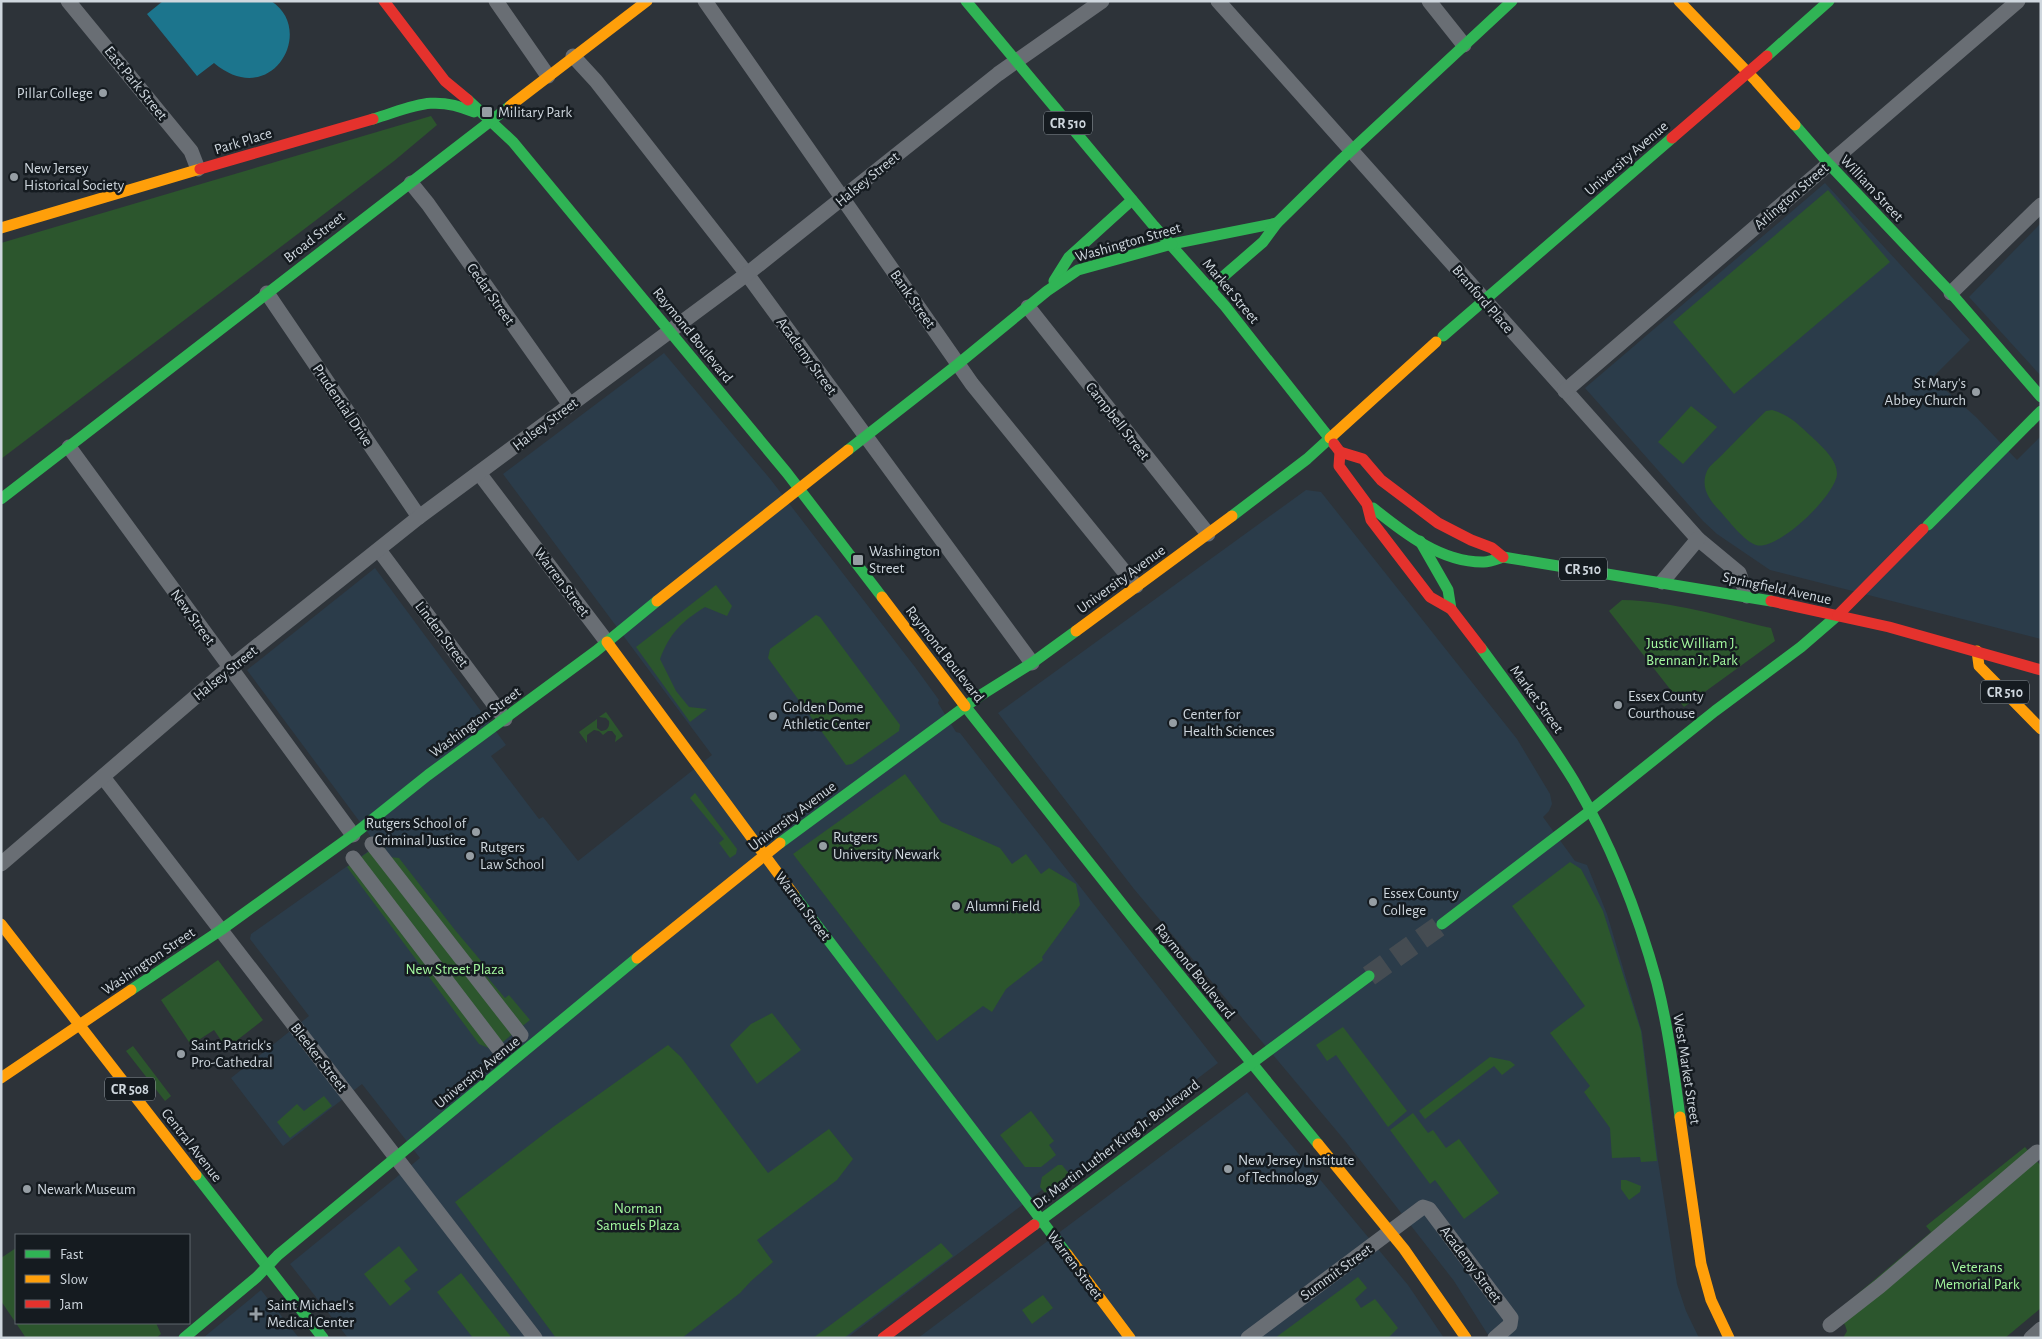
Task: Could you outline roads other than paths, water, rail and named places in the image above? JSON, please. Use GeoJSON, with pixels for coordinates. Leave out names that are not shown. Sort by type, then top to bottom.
{"type":"FeatureCollection","features":[{"type":"Feature","properties":{"kind":"main road","name":"Raymond Boulevard"},"geometry":{"type":"LineString","coordinates":[[384,1],[445,81],[492,120],[513,142],[670,330],[799,489],[966,706],[1134,918],[1404,1249],[1466,1338]]}},
{"type":"Feature","properties":{"kind":"main road","name":"Broad Street"},"geometry":{"type":"LineString","coordinates":[[1,499],[573,56],[647,1]]}},
{"type":"Feature","properties":{"kind":"main road","name":"Market Street"},"geometry":{"type":"LineString","coordinates":[[966,1],[1132,200],[1210,288],[1330,438],[1340,452],[1339,466],[1367,504],[1371,520],[1430,597],[1451,609],[1550,742],[1590,811]]}},
{"type":"Feature","properties":{"kind":"main road"},"geometry":{"type":"LineString","coordinates":[[1210,288],[1262,242],[1277,223],[1352,150],[1512,1]]}},
{"type":"Feature","properties":{"kind":"main road","name":"William Street"},"geometry":{"type":"LineString","coordinates":[[1679,1],[1747,74],[1756,81],[1828,163],[1951,293],[2041,397]]}},
{"type":"Feature","properties":{"kind":"main road","name":"University Avenue"},"geometry":{"type":"LineString","coordinates":[[184,1338],[396,1157],[764,855],[966,706],[1032,663],[1307,459],[1484,300],[1829,1]]}},
{"type":"Feature","properties":{"kind":"main road","name":"Park Place"},"geometry":{"type":"LineString","coordinates":[[1,228],[167,176],[198,169],[437,100],[460,106],[492,120]]}},
{"type":"Feature","properties":{"kind":"main road"},"geometry":{"type":"LineString","coordinates":[[1047,291],[1069,256],[1132,200]]}},
{"type":"Feature","properties":{"kind":"main road","name":"Washington Street"},"geometry":{"type":"LineString","coordinates":[[1,1078],[221,930],[353,835],[428,775],[607,642],[865,435],[958,364],[1047,291],[1084,268],[1172,244],[1277,223]]}},
{"type":"Feature","properties":{"kind":"main road"},"geometry":{"type":"LineString","coordinates":[[1442,924],[1590,811],[1715,711],[1801,647],[1838,616],[2041,412]]}},
{"type":"Feature","properties":{"kind":"main road","name":"Springfield Avenue"},"geometry":{"type":"LineString","coordinates":[[1340,452],[1363,458],[1381,480],[1438,523],[1471,540],[1492,548],[1503,557]]}},
{"type":"Feature","properties":{"kind":"main road","name":"Market Street"},"geometry":{"type":"LineString","coordinates":[[1381,480],[1422,544],[1448,590],[1451,609]]}},
{"type":"Feature","properties":{"kind":"main road","name":"Springfield Avenue"},"geometry":{"type":"LineString","coordinates":[[1367,504],[1396,528],[1422,544],[1449,556],[1485,562],[1503,557],[1747,596],[1889,627],[2041,670]]}},
{"type":"Feature","properties":{"kind":"main road","name":"Warren Street"},"geometry":{"type":"LineString","coordinates":[[607,642],[764,855],[1130,1338]]}},
{"type":"Feature","properties":{"kind":"main road","name":"CR 510"},"geometry":{"type":"LineString","coordinates":[[1977,651],[1979,666],[2041,729]]}},
{"type":"Feature","properties":{"kind":"main road","name":"West Market Street"},"geometry":{"type":"LineString","coordinates":[[1590,811],[1615,862],[1630,900],[1655,977],[1671,1054],[1701,1264],[1711,1300],[1729,1338]]}},
{"type":"Feature","properties":{"kind":"main road","name":"Central Avenue"},"geometry":{"type":"LineString","coordinates":[[1,924],[323,1338]]}},
{"type":"Feature","properties":{"kind":"main road","name":"Dr. Martin Luther King Jr. Boulevard"},"geometry":{"type":"LineString","coordinates":[[883,1338],[1266,1050],[1369,976]]}},
{"type":"Feature","properties":{"kind":"street","name":"East Park Street"},"geometry":{"type":"LineString","coordinates":[[68,1],[191,151],[198,169]]}},
{"type":"Feature","properties":{"kind":"street"},"geometry":{"type":"LineString","coordinates":[[496,1],[548,76]]}},
{"type":"Feature","properties":{"kind":"street","name":"Bank Street"},"geometry":{"type":"LineString","coordinates":[[705,1],[972,384],[1136,586]]}},
{"type":"Feature","properties":{"kind":"street","name":"Halsey Street"},"geometry":{"type":"LineString","coordinates":[[1,864],[230,668],[419,517],[747,274],[998,74],[1102,1]]}},
{"type":"Feature","properties":{"kind":"street","name":"Branford Place"},"geometry":{"type":"LineString","coordinates":[[1218,1],[1698,539],[1738,574],[1747,596]]}},
{"type":"Feature","properties":{"kind":"street"},"geometry":{"type":"LineString","coordinates":[[1429,1],[1464,45]]}},
{"type":"Feature","properties":{"kind":"street","name":"Arlington Street"},"geometry":{"type":"LineString","coordinates":[[1565,391],[2018,1]]}},
{"type":"Feature","properties":{"kind":"street","name":"Academy Street"},"geometry":{"type":"LineString","coordinates":[[573,56],[596,81],[747,274],[1032,663]]}},
{"type":"Feature","properties":{"kind":"street","name":"Cedar Street"},"geometry":{"type":"LineString","coordinates":[[411,183],[428,204],[570,405]]}},
{"type":"Feature","properties":{"kind":"street"},"geometry":{"type":"LineString","coordinates":[[1951,293],[2041,205]]}},
{"type":"Feature","properties":{"kind":"street","name":"Prudential Drive"},"geometry":{"type":"LineString","coordinates":[[267,293],[419,517]]}},
{"type":"Feature","properties":{"kind":"street","name":"Campbell Street"},"geometry":{"type":"LineString","coordinates":[[1028,307],[1208,534]]}},
{"type":"Feature","properties":{"kind":"street","name":"New Street"},"geometry":{"type":"LineString","coordinates":[[70,447],[353,835]]}},
{"type":"Feature","properties":{"kind":"street","name":"Warren Street"},"geometry":{"type":"LineString","coordinates":[[479,473],[607,642]]}},
{"type":"Feature","properties":{"kind":"street"},"geometry":{"type":"LineString","coordinates":[[1662,582],[1698,539]]}},
{"type":"Feature","properties":{"kind":"street","name":"Linden Street"},"geometry":{"type":"LineString","coordinates":[[379,550],[505,719]]}},
{"type":"Feature","properties":{"kind":"street","name":"Bleeker Street"},"geometry":{"type":"LineString","coordinates":[[103,777],[534,1338]]}},
{"type":"Feature","properties":{"kind":"street"},"geometry":{"type":"LineString","coordinates":[[372,844],[521,1035]]}},
{"type":"Feature","properties":{"kind":"street"},"geometry":{"type":"LineString","coordinates":[[352,858],[501,1052]]}},
{"type":"Feature","properties":{"kind":"street"},"geometry":{"type":"LineString","coordinates":[[378,891],[390,867]]}},
{"type":"Feature","properties":{"kind":"street"},"geometry":{"type":"LineString","coordinates":[[400,920],[412,896]]}},
{"type":"Feature","properties":{"kind":"street"},"geometry":{"type":"LineString","coordinates":[[434,965],[454,950]]}},
{"type":"Feature","properties":{"kind":"street"},"geometry":{"type":"LineString","coordinates":[[471,1013],[486,990]]}},
{"type":"Feature","properties":{"kind":"street"},"geometry":{"type":"LineString","coordinates":[[490,1037],[510,1020]]}},
{"type":"Feature","properties":{"kind":"street"},"geometry":{"type":"LineString","coordinates":[[1830,1325],[1880,1286],[2037,1152]]}},
{"type":"Feature","properties":{"kind":"street","name":"Academy Street"},"geometry":{"type":"LineString","coordinates":[[1423,1207],[1429,1209],[1511,1318],[1510,1325],[1496,1337]]}},
{"type":"Feature","properties":{"kind":"street","name":"Summit Street"},"geometry":{"type":"LineString","coordinates":[[1248,1338],[1423,1207]]}},
{"type":"Feature","properties":{"kind":"street"},"geometry":{"type":"LineString","coordinates":[[2031,1338],[2041,1329]]}},
{"type":"Feature","properties":{"kind":"water"},"geometry":{"type":"Polygon","coordinates":[[[163,1],[271,1],[284,14],[290,30],[288,46],[281,61],[269,72],[253,78],[235,75],[214,63],[197,76],[147,14],[163,1]]]}},
{"type":"Feature","properties":{"kind":"tunnel"},"geometry":{"type":"LineString","coordinates":[[1369,976],[1442,924]]}},
{"type":"Feature","properties":{"kind":"place","name":"Pillar College"},"geometry":{"type":"Point","coordinates":[103,93]}},
{"type":"Feature","properties":{"kind":"place","name":"Military Park"},"geometry":{"type":"Point","coordinates":[487,112]}},
{"type":"Feature","properties":{"kind":"place","name":"New Jersey Historical Society"},"geometry":{"type":"Point","coordinates":[14,177]}},
{"type":"Feature","properties":{"kind":"place","name":"St Mary's Abbey Church"},"geometry":{"type":"Point","coordinates":[1976,392]}},
{"type":"Feature","properties":{"kind":"place","name":"Washington Street"},"geometry":{"type":"Point","coordinates":[858,560]}},
{"type":"Feature","properties":{"kind":"place","name":"Essex County Courthouse"},"geometry":{"type":"Point","coordinates":[1618,705]}},
{"type":"Feature","properties":{"kind":"place","name":"Golden Dome Athletic Center"},"geometry":{"type":"Point","coordinates":[773,716]}},
{"type":"Feature","properties":{"kind":"place","name":"Center for Health Sciences"},"geometry":{"type":"Point","coordinates":[1173,723]}},
{"type":"Feature","properties":{"kind":"place","name":"Rutgers School of Criminal Justice"},"geometry":{"type":"Point","coordinates":[476,832]}},
{"type":"Feature","properties":{"kind":"place","name":"Rutgers University Newark"},"geometry":{"type":"Point","coordinates":[823,846]}},
{"type":"Feature","properties":{"kind":"place","name":"Rutgers Law School"},"geometry":{"type":"Point","coordinates":[470,856]}},
{"type":"Feature","properties":{"kind":"place","name":"Essex County College"},"geometry":{"type":"Point","coordinates":[1373,902]}},
{"type":"Feature","properties":{"kind":"place","name":"Alumni Field"},"geometry":{"type":"Point","coordinates":[956,906]}},
{"type":"Feature","properties":{"kind":"place","name":"Saint Patrick's Pro-Cathedral"},"geometry":{"type":"Point","coordinates":[181,1054]}},
{"type":"Feature","properties":{"kind":"place","name":"New Jersey Institute of Technology"},"geometry":{"type":"Point","coordinates":[1228,1169]}},
{"type":"Feature","properties":{"kind":"place","name":"Newark Museum"},"geometry":{"type":"Point","coordinates":[27,1189]}},
{"type":"Feature","properties":{"kind":"place","name":"Saint Michael's Medical Center"},"geometry":{"type":"Point","coordinates":[256,1314]}},
{"type":"Feature","properties":{"kind":"park label","name":"Justic William J. Brennan Jr. Park"},"geometry":{"type":"Point","coordinates":[1692,652]}},
{"type":"Feature","properties":{"kind":"park label","name":"New Street Plaza"},"geometry":{"type":"Point","coordinates":[455,969]}},
{"type":"Feature","properties":{"kind":"park label","name":"Norman Samuels Plaza"},"geometry":{"type":"Point","coordinates":[638,1216]}},
{"type":"Feature","properties":{"kind":"park label","name":"Veterans Memorial Park"},"geometry":{"type":"Point","coordinates":[1977,1276]}}]}
